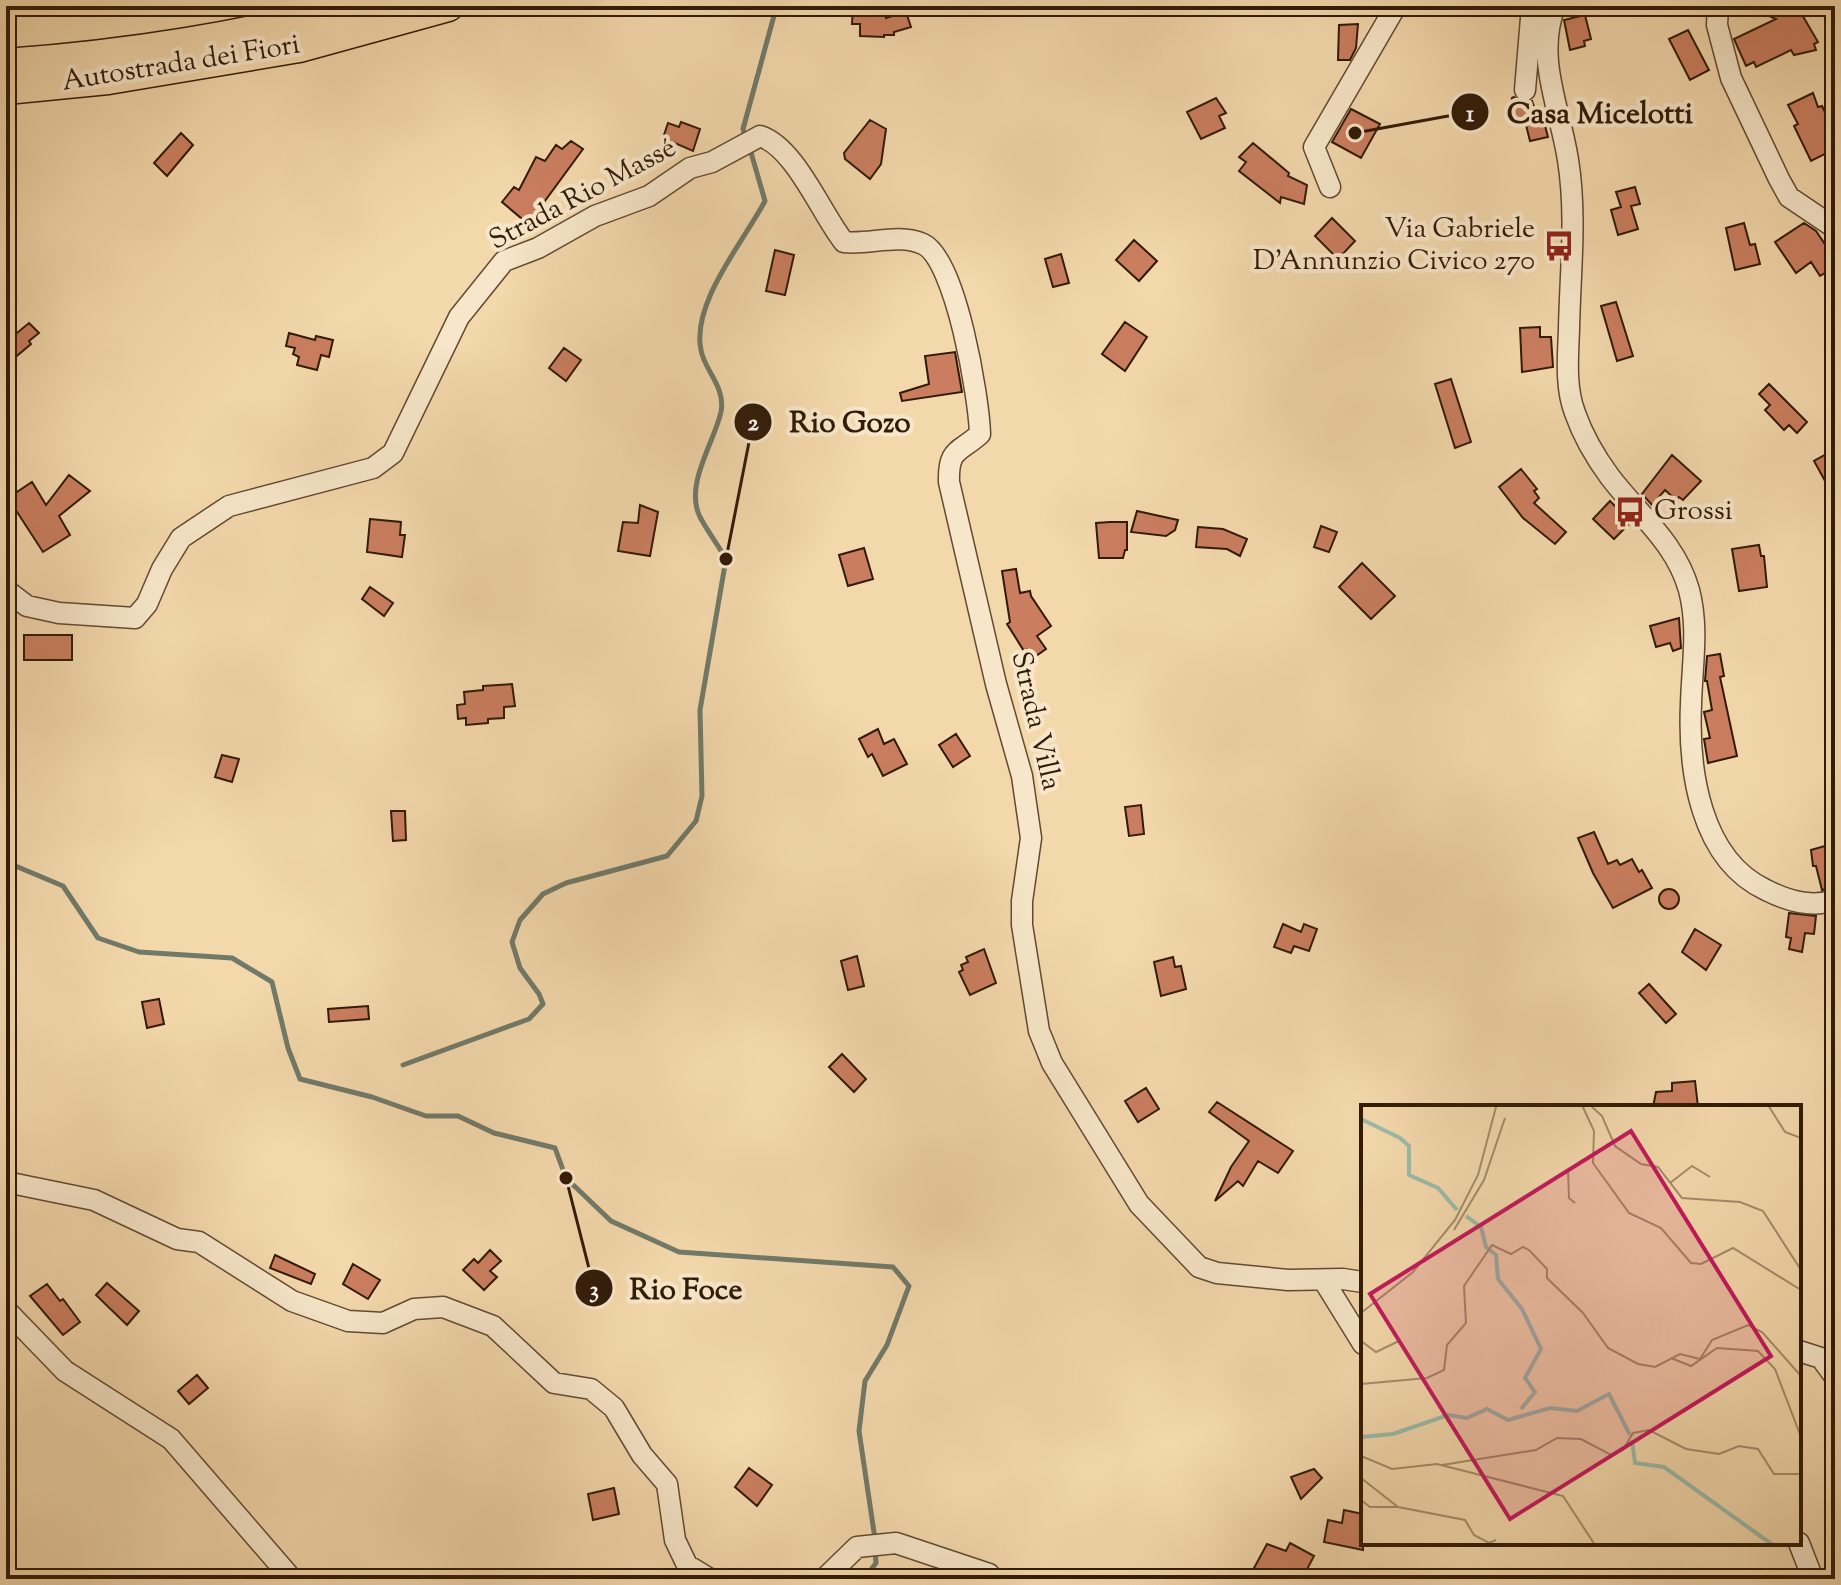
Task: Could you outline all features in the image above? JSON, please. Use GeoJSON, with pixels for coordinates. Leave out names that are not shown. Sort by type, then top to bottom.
{"type":"FeatureCollection","features":[{"type":"Feature","properties":{"kind":"highway","name":"Autostrada dei Fiori"},"geometry":{"type":"LineString","coordinates":[[6,64],[295,36],[361,6]]}},
{"type":"Feature","properties":{"kind":"highway","name":"Autostrada dei Fiori"},"geometry":{"type":"LineString","coordinates":[[6,89],[123,77],[295,36],[448,6]]}},
{"type":"Feature","properties":{"kind":"street"},"geometry":{"type":"LineString","coordinates":[[1330,187],[1314,147],[1396,6]]}},
{"type":"Feature","properties":{"kind":"street"},"geometry":{"type":"LineString","coordinates":[[1525,90],[1532,6]]}},
{"type":"Feature","properties":{"kind":"street"},"geometry":{"type":"LineString","coordinates":[[1553,6],[1545,43],[1549,76],[1568,160],[1572,200],[1568,379],[1574,411],[1588,442],[1610,477],[1671,548],[1688,588],[1696,625],[1691,754],[1697,790],[1710,829],[1727,861],[1752,884],[1780,897],[1818,906],[1835,900]]}},
{"type":"Feature","properties":{"kind":"street"},"geometry":{"type":"LineString","coordinates":[[1718,6],[1717,25],[1731,78],[1779,179],[1789,197],[1835,228]]}},
{"type":"Feature","properties":{"kind":"street","name":"Strada Villa"},"geometry":{"type":"LineString","coordinates":[[737,147],[760,136],[774,141],[809,187],[844,242],[860,244],[909,239],[927,246],[942,264],[950,283],[972,366],[980,411],[980,434],[952,455],[948,463],[949,482],[996,684],[1022,776],[1031,838],[1022,901],[1022,925],[1039,1031],[1052,1063],[1139,1204],[1199,1267],[1217,1273],[1288,1280],[1361,1282]]}},
{"type":"Feature","properties":{"kind":"street","name":"Strada Rio Massé"},"geometry":{"type":"LineString","coordinates":[[6,590],[27,606],[59,613],[135,618],[147,604],[162,569],[181,538],[229,506],[373,468],[393,453],[459,317],[504,261],[538,248],[595,216],[649,196],[690,168],[712,162],[737,147]]}},
{"type":"Feature","properties":{"kind":"street"},"geometry":{"type":"LineString","coordinates":[[6,1182],[94,1200],[177,1239],[199,1242],[292,1301],[348,1321],[383,1323],[414,1309],[443,1307],[493,1326],[554,1383],[591,1389],[614,1408],[642,1455],[667,1484],[675,1540],[687,1565],[710,1579]]}},
{"type":"Feature","properties":{"kind":"street"},"geometry":{"type":"LineString","coordinates":[[1324,1281],[1361,1341]]}},
{"type":"Feature","properties":{"kind":"street"},"geometry":{"type":"LineString","coordinates":[[6,1310],[65,1371],[171,1439],[292,1579]]}},
{"type":"Feature","properties":{"kind":"street"},"geometry":{"type":"LineString","coordinates":[[1801,1352],[1821,1358],[1835,1377]]}},
{"type":"Feature","properties":{"kind":"street"},"geometry":{"type":"LineString","coordinates":[[824,1579],[857,1547],[896,1543],[989,1574],[991,1579]]}},
{"type":"Feature","properties":{"kind":"street"},"geometry":{"type":"LineString","coordinates":[[1800,1545],[1813,1579]]}},
{"type":"Feature","properties":{"kind":"path"},"geometry":{"type":"LineString","coordinates":[[1829,270],[1835,279]]}},
{"type":"Feature","properties":{"kind":"building"},"geometry":{"type":"Polygon","coordinates":[[[853,6],[886,6],[886,18],[906,12],[911,27],[884,37],[860,36],[860,24],[852,24],[853,6]]]}},
{"type":"Feature","properties":{"kind":"building"},"geometry":{"type":"Polygon","coordinates":[[[1746,6],[1797,6],[1818,42],[1814,44],[1816,50],[1794,55],[1791,50],[1756,67],[1754,62],[1746,66],[1734,39],[1776,19],[1746,6]]]}},
{"type":"Feature","properties":{"kind":"building"},"geometry":{"type":"Polygon","coordinates":[[[1585,15],[1591,39],[1584,41],[1585,46],[1570,50],[1564,20],[1585,15]]]}},
{"type":"Feature","properties":{"kind":"building"},"geometry":{"type":"Polygon","coordinates":[[[1358,24],[1356,48],[1350,60],[1338,60],[1339,25],[1358,24]]]}},
{"type":"Feature","properties":{"kind":"building"},"geometry":{"type":"Polygon","coordinates":[[[1688,30],[1709,70],[1690,80],[1669,39],[1688,30]]]}},
{"type":"Feature","properties":{"kind":"building"},"geometry":{"type":"Polygon","coordinates":[[[1813,93],[1818,107],[1822,106],[1835,132],[1835,149],[1811,161],[1794,126],[1798,124],[1788,105],[1813,93]]]}},
{"type":"Feature","properties":{"kind":"building"},"geometry":{"type":"Polygon","coordinates":[[[1514,97],[1523,103],[1532,101],[1538,118],[1543,118],[1548,137],[1530,141],[1526,125],[1521,125],[1520,118],[1514,119],[1511,104],[1514,97]]]}},
{"type":"Feature","properties":{"kind":"building"},"geometry":{"type":"Polygon","coordinates":[[[1216,98],[1226,113],[1219,116],[1225,128],[1201,139],[1187,112],[1216,98]]]}},
{"type":"Feature","properties":{"kind":"building"},"geometry":{"type":"Polygon","coordinates":[[[1351,109],[1380,124],[1361,158],[1332,142],[1351,109]]]}},
{"type":"Feature","properties":{"kind":"building"},"geometry":{"type":"Polygon","coordinates":[[[870,120],[886,129],[881,164],[870,179],[845,159],[844,153],[870,120]]]}},
{"type":"Feature","properties":{"kind":"building"},"geometry":{"type":"Polygon","coordinates":[[[681,122],[700,129],[693,151],[663,138],[668,123],[679,127],[681,122]]]}},
{"type":"Feature","properties":{"kind":"building"},"geometry":{"type":"Polygon","coordinates":[[[181,133],[193,145],[167,176],[154,163],[181,133]]]}},
{"type":"Feature","properties":{"kind":"building"},"geometry":{"type":"Polygon","coordinates":[[[571,141],[583,149],[528,224],[502,202],[514,187],[519,190],[536,157],[545,161],[556,145],[562,149],[571,141]]]}},
{"type":"Feature","properties":{"kind":"building"},"geometry":{"type":"Polygon","coordinates":[[[1253,143],[1289,173],[1288,176],[1307,185],[1304,204],[1281,197],[1280,203],[1239,171],[1246,162],[1239,157],[1253,143]]]}},
{"type":"Feature","properties":{"kind":"building"},"geometry":{"type":"Polygon","coordinates":[[[1635,187],[1640,204],[1631,206],[1638,229],[1618,235],[1611,210],[1621,207],[1616,192],[1635,187]]]}},
{"type":"Feature","properties":{"kind":"building"},"geometry":{"type":"Polygon","coordinates":[[[1332,218],[1355,241],[1338,259],[1315,236],[1332,218]]]}},
{"type":"Feature","properties":{"kind":"building"},"geometry":{"type":"Polygon","coordinates":[[[1744,223],[1750,245],[1755,244],[1760,264],[1735,270],[1726,228],[1744,223]]]}},
{"type":"Feature","properties":{"kind":"building"},"geometry":{"type":"Polygon","coordinates":[[[1804,223],[1816,231],[1835,259],[1835,267],[1820,276],[1811,262],[1796,273],[1775,242],[1804,223]]]}},
{"type":"Feature","properties":{"kind":"building"},"geometry":{"type":"Polygon","coordinates":[[[1134,240],[1157,261],[1139,281],[1116,260],[1134,240]]]}},
{"type":"Feature","properties":{"kind":"building"},"geometry":{"type":"Polygon","coordinates":[[[775,250],[794,255],[785,295],[766,291],[775,250]]]}},
{"type":"Feature","properties":{"kind":"building"},"geometry":{"type":"Polygon","coordinates":[[[1061,254],[1069,283],[1053,287],[1045,259],[1061,254]]]}},
{"type":"Feature","properties":{"kind":"building"},"geometry":{"type":"Polygon","coordinates":[[[1616,302],[1633,356],[1617,361],[1601,306],[1616,302]]]}},
{"type":"Feature","properties":{"kind":"building"},"geometry":{"type":"Polygon","coordinates":[[[1125,322],[1147,337],[1125,371],[1102,354],[1125,322]]]}},
{"type":"Feature","properties":{"kind":"building"},"geometry":{"type":"Polygon","coordinates":[[[29,323],[39,333],[6,365],[6,342],[29,323]]]}},
{"type":"Feature","properties":{"kind":"building"},"geometry":{"type":"Polygon","coordinates":[[[1540,327],[1540,337],[1551,337],[1553,367],[1522,372],[1520,328],[1540,327]]]}},
{"type":"Feature","properties":{"kind":"building"},"geometry":{"type":"Polygon","coordinates":[[[289,333],[315,340],[316,336],[333,340],[329,357],[321,355],[317,370],[297,365],[299,357],[293,354],[295,348],[286,346],[289,333]]]}},
{"type":"Feature","properties":{"kind":"building"},"geometry":{"type":"Polygon","coordinates":[[[564,348],[581,360],[566,381],[549,368],[564,348]]]}},
{"type":"Feature","properties":{"kind":"building"},"geometry":{"type":"Polygon","coordinates":[[[955,352],[962,392],[902,401],[900,393],[929,384],[925,356],[955,352]]]}},
{"type":"Feature","properties":{"kind":"building"},"geometry":{"type":"Polygon","coordinates":[[[1451,379],[1471,442],[1455,448],[1435,384],[1451,379]]]}},
{"type":"Feature","properties":{"kind":"building"},"geometry":{"type":"Polygon","coordinates":[[[1769,384],[1807,422],[1797,433],[1789,425],[1784,430],[1765,410],[1770,405],[1759,394],[1769,384]]]}},
{"type":"Feature","properties":{"kind":"building"},"geometry":{"type":"Polygon","coordinates":[[[1830,452],[1835,461],[1835,499],[1814,461],[1830,452]]]}},
{"type":"Feature","properties":{"kind":"building"},"geometry":{"type":"Polygon","coordinates":[[[1672,455],[1701,481],[1683,500],[1679,497],[1676,500],[1665,490],[1652,505],[1642,494],[1672,455]]]}},
{"type":"Feature","properties":{"kind":"building"},"geometry":{"type":"Polygon","coordinates":[[[1521,469],[1537,489],[1534,491],[1539,498],[1534,503],[1566,532],[1555,544],[1523,518],[1499,487],[1521,469]]]}},
{"type":"Feature","properties":{"kind":"building"},"geometry":{"type":"Polygon","coordinates":[[[69,475],[90,491],[59,516],[70,535],[43,552],[8,498],[32,482],[46,505],[69,475]]]}},
{"type":"Feature","properties":{"kind":"building"},"geometry":{"type":"Polygon","coordinates":[[[1610,501],[1631,522],[1614,539],[1593,519],[1610,501]]]}},
{"type":"Feature","properties":{"kind":"building"},"geometry":{"type":"Polygon","coordinates":[[[640,505],[658,512],[650,556],[618,551],[623,522],[638,523],[640,505]]]}},
{"type":"Feature","properties":{"kind":"building"},"geometry":{"type":"Polygon","coordinates":[[[1137,511],[1178,520],[1175,530],[1166,536],[1131,532],[1137,511]]]}},
{"type":"Feature","properties":{"kind":"building"},"geometry":{"type":"Polygon","coordinates":[[[370,519],[401,522],[400,535],[405,535],[402,557],[367,552],[370,519]]]}},
{"type":"Feature","properties":{"kind":"building"},"geometry":{"type":"Polygon","coordinates":[[[1127,522],[1127,550],[1123,558],[1099,558],[1096,523],[1127,522]]]}},
{"type":"Feature","properties":{"kind":"building"},"geometry":{"type":"Polygon","coordinates":[[[1321,526],[1337,532],[1329,552],[1314,547],[1321,526]]]}},
{"type":"Feature","properties":{"kind":"building"},"geometry":{"type":"Polygon","coordinates":[[[1198,527],[1223,529],[1247,539],[1240,556],[1227,549],[1196,547],[1198,527]]]}},
{"type":"Feature","properties":{"kind":"building"},"geometry":{"type":"Polygon","coordinates":[[[1759,545],[1761,556],[1764,556],[1767,587],[1739,591],[1732,549],[1759,545]]]}},
{"type":"Feature","properties":{"kind":"building"},"geometry":{"type":"Polygon","coordinates":[[[864,548],[873,579],[848,586],[839,555],[864,548]]]}},
{"type":"Feature","properties":{"kind":"building"},"geometry":{"type":"Polygon","coordinates":[[[1362,563],[1395,596],[1371,619],[1339,587],[1362,563]]]}},
{"type":"Feature","properties":{"kind":"building"},"geometry":{"type":"Polygon","coordinates":[[[1016,569],[1020,593],[1030,591],[1051,626],[1037,636],[1046,649],[1033,658],[1027,649],[1024,651],[1007,624],[1010,622],[1002,571],[1016,569]]]}},
{"type":"Feature","properties":{"kind":"building"},"geometry":{"type":"Polygon","coordinates":[[[370,587],[393,603],[384,616],[362,599],[370,587]]]}},
{"type":"Feature","properties":{"kind":"building"},"geometry":{"type":"Polygon","coordinates":[[[1679,618],[1681,648],[1673,651],[1670,643],[1656,647],[1650,626],[1679,618]]]}},
{"type":"Feature","properties":{"kind":"building"},"geometry":{"type":"Polygon","coordinates":[[[24,635],[72,635],[72,660],[24,660],[24,635]]]}},
{"type":"Feature","properties":{"kind":"building"},"geometry":{"type":"Polygon","coordinates":[[[1720,654],[1724,676],[1720,677],[1737,756],[1708,763],[1704,739],[1710,738],[1704,712],[1712,710],[1705,681],[1707,656],[1720,654]]]}},
{"type":"Feature","properties":{"kind":"building"},"geometry":{"type":"Polygon","coordinates":[[[512,684],[515,706],[504,707],[504,718],[466,725],[466,718],[458,719],[457,705],[465,704],[464,692],[483,690],[483,686],[512,684]]]}},
{"type":"Feature","properties":{"kind":"building"},"geometry":{"type":"Polygon","coordinates":[[[878,729],[884,744],[894,739],[907,764],[883,776],[872,754],[868,757],[859,739],[878,729]]]}},
{"type":"Feature","properties":{"kind":"building"},"geometry":{"type":"Polygon","coordinates":[[[956,734],[970,756],[953,767],[939,745],[956,734]]]}},
{"type":"Feature","properties":{"kind":"building"},"geometry":{"type":"Polygon","coordinates":[[[222,755],[239,759],[232,782],[215,777],[222,755]]]}},
{"type":"Feature","properties":{"kind":"building"},"geometry":{"type":"Polygon","coordinates":[[[1141,805],[1144,834],[1129,836],[1125,807],[1141,805]]]}},
{"type":"Feature","properties":{"kind":"building"},"geometry":{"type":"Polygon","coordinates":[[[391,811],[405,811],[406,840],[393,841],[391,811]]]}},
{"type":"Feature","properties":{"kind":"building"},"geometry":{"type":"Polygon","coordinates":[[[1594,832],[1608,864],[1617,860],[1620,865],[1632,859],[1652,888],[1613,908],[1578,838],[1594,832]]]}},
{"type":"Feature","properties":{"kind":"building"},"geometry":{"type":"Polygon","coordinates":[[[1835,843],[1835,887],[1822,890],[1811,850],[1835,843]]]}},
{"type":"Feature","properties":{"kind":"building"},"geometry":{"type":"Polygon","coordinates":[[[1669,889],[1676,892],[1679,899],[1676,906],[1669,909],[1662,906],[1659,899],[1662,892],[1669,889]]]}},
{"type":"Feature","properties":{"kind":"building"},"geometry":{"type":"Polygon","coordinates":[[[1789,913],[1816,916],[1814,934],[1805,933],[1802,952],[1789,949],[1791,938],[1786,937],[1789,913]]]}},
{"type":"Feature","properties":{"kind":"building"},"geometry":{"type":"Polygon","coordinates":[[[1283,924],[1301,932],[1304,924],[1317,929],[1309,951],[1294,946],[1291,953],[1274,947],[1283,924]]]}},
{"type":"Feature","properties":{"kind":"building"},"geometry":{"type":"Polygon","coordinates":[[[1695,929],[1721,945],[1706,970],[1682,952],[1695,929]]]}},
{"type":"Feature","properties":{"kind":"building"},"geometry":{"type":"Polygon","coordinates":[[[984,949],[996,983],[970,995],[959,972],[963,970],[961,965],[968,962],[966,957],[984,949]]]}},
{"type":"Feature","properties":{"kind":"building"},"geometry":{"type":"Polygon","coordinates":[[[857,956],[864,986],[848,990],[841,961],[857,956]]]}},
{"type":"Feature","properties":{"kind":"building"},"geometry":{"type":"Polygon","coordinates":[[[1173,957],[1175,967],[1181,966],[1186,989],[1161,996],[1154,962],[1173,957]]]}},
{"type":"Feature","properties":{"kind":"building"},"geometry":{"type":"Polygon","coordinates":[[[1649,984],[1676,1014],[1666,1023],[1639,993],[1649,984]]]}},
{"type":"Feature","properties":{"kind":"building"},"geometry":{"type":"Polygon","coordinates":[[[159,999],[164,1024],[147,1028],[142,1002],[159,999]]]}},
{"type":"Feature","properties":{"kind":"building"},"geometry":{"type":"Polygon","coordinates":[[[368,1006],[369,1019],[329,1022],[328,1009],[368,1006]]]}},
{"type":"Feature","properties":{"kind":"building"},"geometry":{"type":"Polygon","coordinates":[[[842,1054],[866,1079],[854,1092],[829,1067],[842,1054]]]}},
{"type":"Feature","properties":{"kind":"building"},"geometry":{"type":"Polygon","coordinates":[[[1695,1081],[1698,1105],[1653,1105],[1656,1092],[1672,1091],[1672,1083],[1695,1081]]]}},
{"type":"Feature","properties":{"kind":"building"},"geometry":{"type":"Polygon","coordinates":[[[1146,1088],[1159,1109],[1138,1122],[1125,1101],[1146,1088]]]}},
{"type":"Feature","properties":{"kind":"building"},"geometry":{"type":"Polygon","coordinates":[[[1217,1102],[1293,1151],[1278,1173],[1258,1161],[1243,1186],[1238,1181],[1215,1201],[1231,1167],[1249,1141],[1209,1112],[1217,1102]]]}},
{"type":"Feature","properties":{"kind":"building"},"geometry":{"type":"Polygon","coordinates":[[[490,1250],[501,1261],[490,1271],[497,1277],[484,1290],[463,1270],[474,1259],[478,1263],[490,1250]]]}},
{"type":"Feature","properties":{"kind":"building"},"geometry":{"type":"Polygon","coordinates":[[[275,1255],[315,1274],[311,1284],[270,1268],[275,1255]]]}},
{"type":"Feature","properties":{"kind":"building"},"geometry":{"type":"Polygon","coordinates":[[[353,1264],[380,1280],[368,1299],[343,1284],[353,1264]]]}},
{"type":"Feature","properties":{"kind":"building"},"geometry":{"type":"Polygon","coordinates":[[[107,1283],[139,1311],[127,1325],[96,1295],[107,1283]]]}},
{"type":"Feature","properties":{"kind":"building"},"geometry":{"type":"Polygon","coordinates":[[[47,1284],[80,1322],[63,1335],[30,1296],[47,1284]]]}},
{"type":"Feature","properties":{"kind":"building"},"geometry":{"type":"Polygon","coordinates":[[[197,1375],[208,1388],[189,1404],[178,1391],[197,1375]]]}},
{"type":"Feature","properties":{"kind":"building"},"geometry":{"type":"Polygon","coordinates":[[[749,1468],[772,1485],[757,1506],[735,1487],[749,1468]]]}},
{"type":"Feature","properties":{"kind":"building"},"geometry":{"type":"Polygon","coordinates":[[[1314,1469],[1322,1478],[1301,1499],[1291,1477],[1314,1469]]]}},
{"type":"Feature","properties":{"kind":"building"},"geometry":{"type":"Polygon","coordinates":[[[614,1488],[619,1514],[593,1520],[588,1494],[614,1488]]]}},
{"type":"Feature","properties":{"kind":"building"},"geometry":{"type":"Polygon","coordinates":[[[1344,1510],[1361,1514],[1363,1550],[1324,1542],[1328,1520],[1342,1523],[1344,1510]]]}},
{"type":"Feature","properties":{"kind":"building"},"geometry":{"type":"Polygon","coordinates":[[[1290,1543],[1314,1556],[1302,1579],[1275,1579],[1254,1568],[1267,1544],[1286,1551],[1290,1543]]]}},
{"type":"Feature","properties":{"kind":"waterway"},"geometry":{"type":"LineString","coordinates":[[745,136],[743,129],[775,12],[774,6]]}},
{"type":"Feature","properties":{"kind":"waterway"},"geometry":{"type":"LineString","coordinates":[[403,1065],[529,1019],[543,1004],[520,968],[512,942],[520,920],[543,894],[566,883],[667,856],[696,821],[702,796],[700,710],[726,559],[696,505],[698,478],[722,403],[718,387],[703,357],[700,332],[711,293],[765,201],[750,149]]}},
{"type":"Feature","properties":{"kind":"waterway"},"geometry":{"type":"LineString","coordinates":[[6,862],[63,886],[98,938],[139,952],[232,958],[272,982],[288,1048],[300,1079],[372,1097],[426,1116],[458,1116],[494,1133],[555,1148],[566,1178],[611,1221],[679,1252],[893,1267],[909,1286],[887,1345],[865,1381],[859,1431],[875,1539]]}},
{"type":"Feature","properties":{"kind":"waterway"},"geometry":{"type":"LineString","coordinates":[[864,1579],[876,1563],[875,1549]]}},
{"type":"Feature","properties":{"kind":"place","name":"Casa Micelotti"},"geometry":{"type":"Point","coordinates":[1355,133]}},
{"type":"Feature","properties":{"kind":"place","name":"Via Gabriele D'Annunzio Civico 270"},"geometry":{"type":"Point","coordinates":[1559,246]}},
{"type":"Feature","properties":{"kind":"place","name":"Grossi"},"geometry":{"type":"Point","coordinates":[1630,512]}},
{"type":"Feature","properties":{"kind":"place","name":"Rio Gozo"},"geometry":{"type":"Point","coordinates":[726,559]}},
{"type":"Feature","properties":{"kind":"place","name":"Rio Foce"},"geometry":{"type":"Point","coordinates":[566,1178]}}]}
